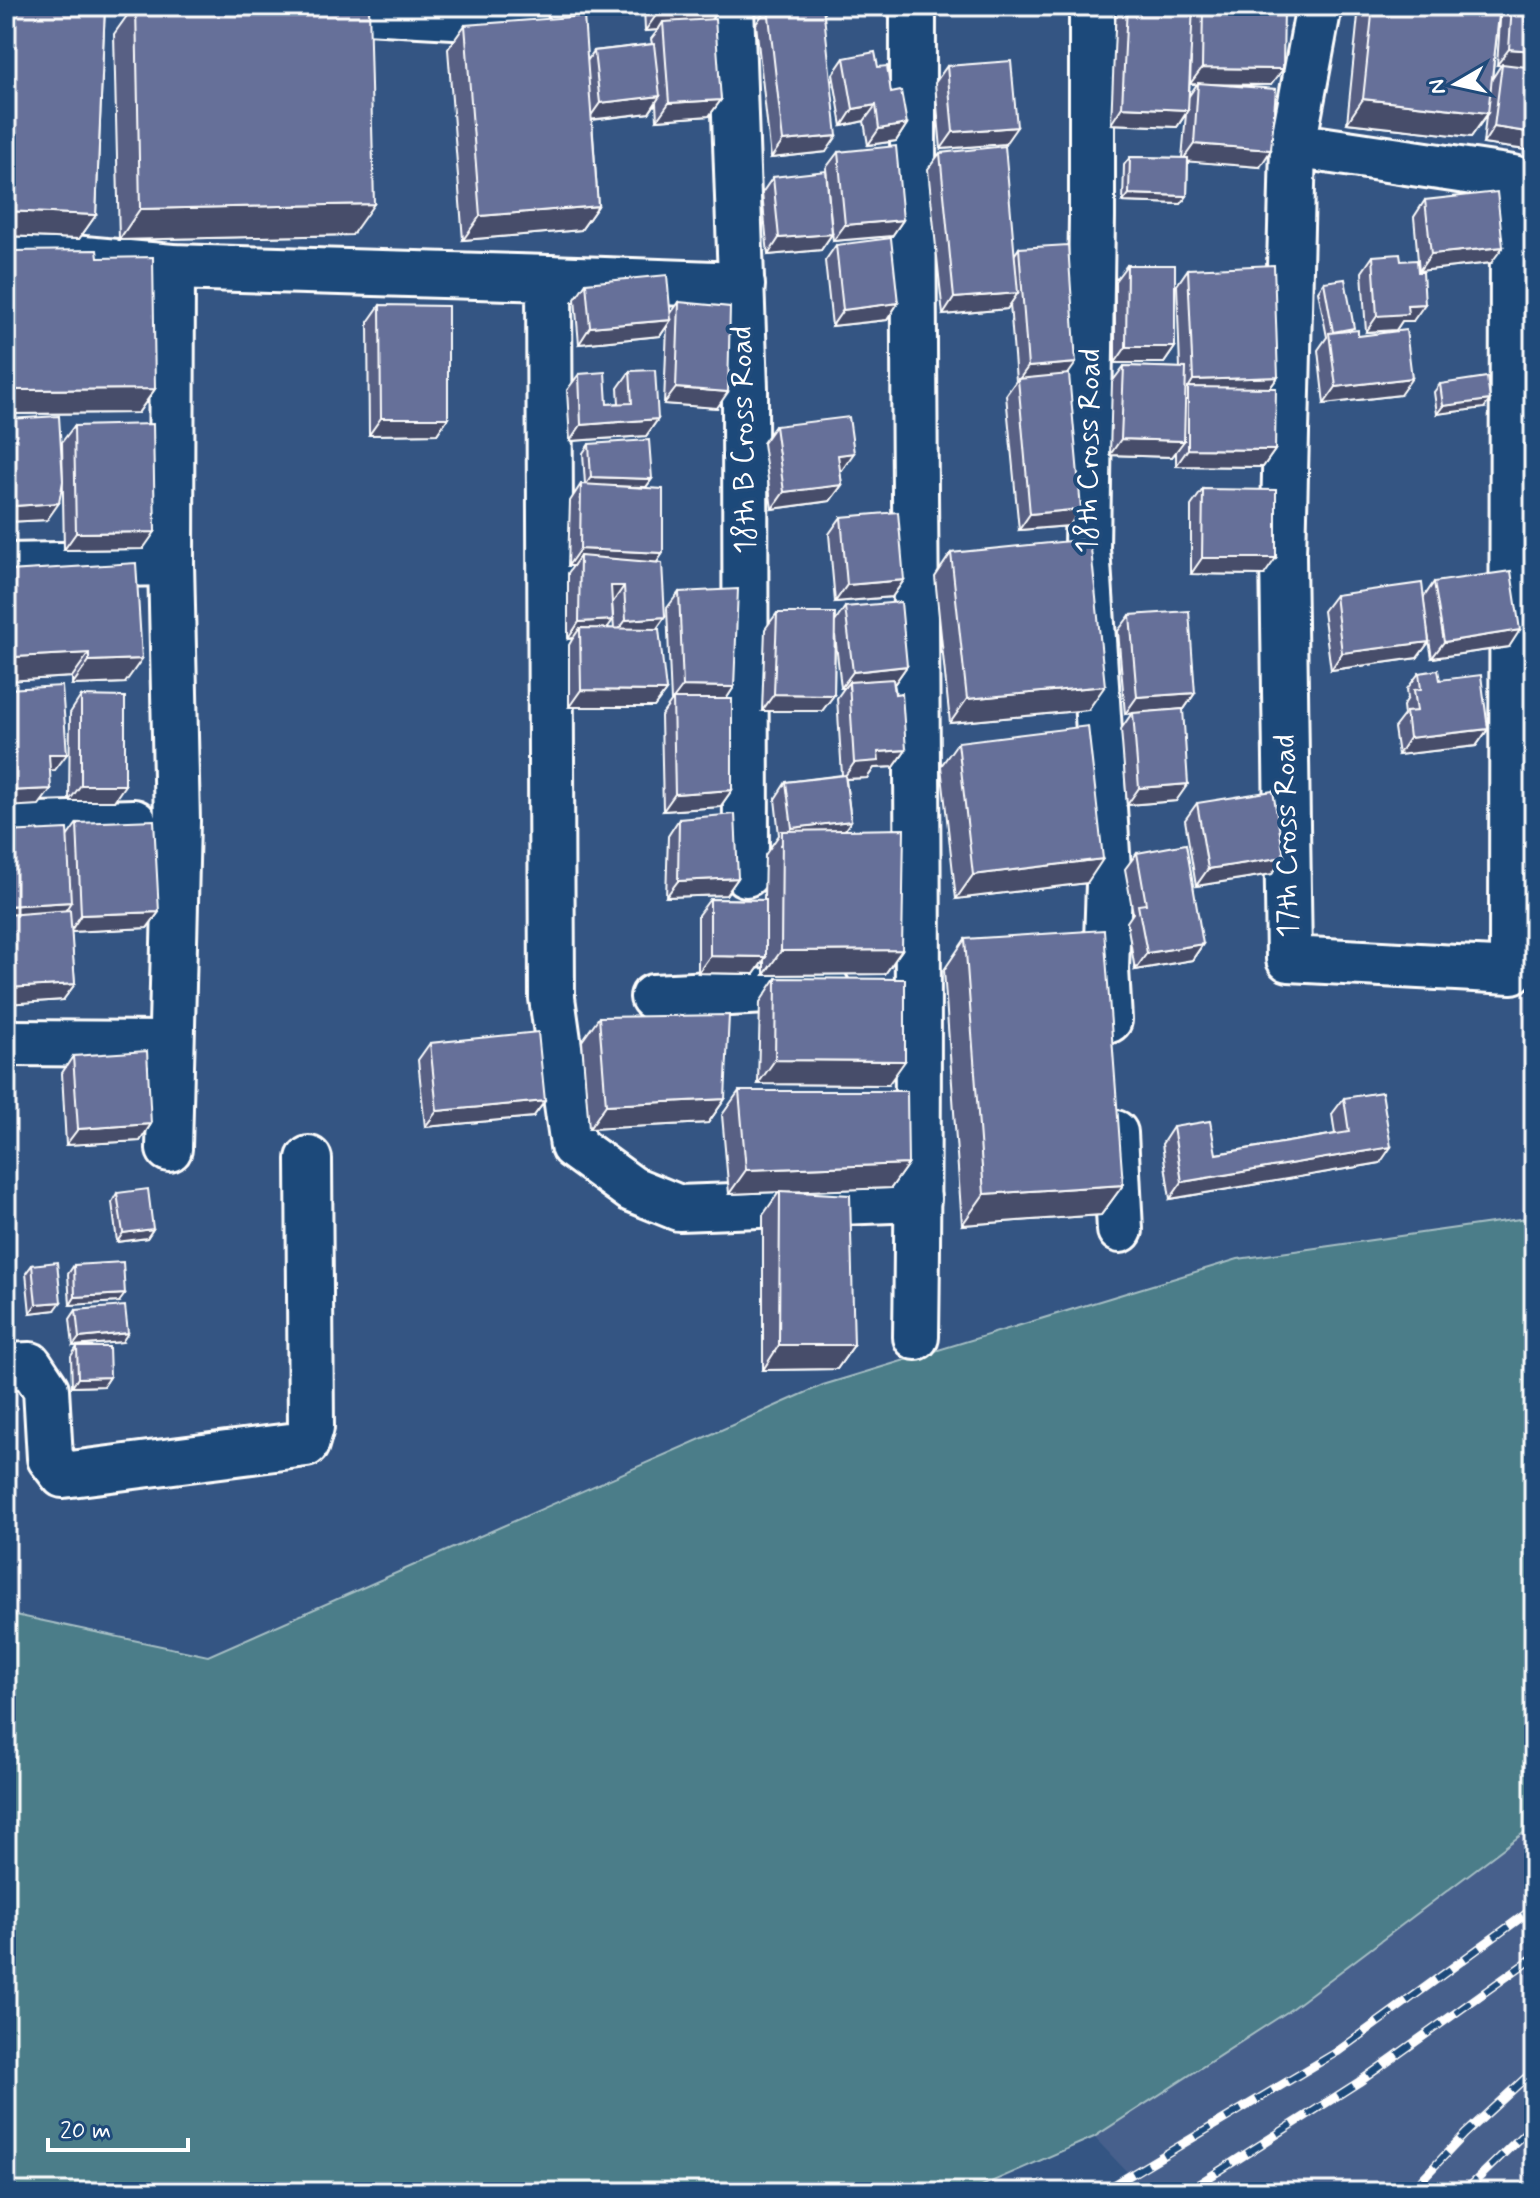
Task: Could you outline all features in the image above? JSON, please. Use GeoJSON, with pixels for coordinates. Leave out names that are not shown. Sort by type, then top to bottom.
{"type":"FeatureCollection","features":[{"type":"Feature","properties":{"kind":"street"},"geometry":{"type":"LineString","coordinates":[[278,6],[525,20]]}},
{"type":"Feature","properties":{"kind":"street","name":"18th B Cross Road"},"geometry":{"type":"LineString","coordinates":[[731,6],[745,388],[746,874]]}},
{"type":"Feature","properties":{"kind":"street"},"geometry":{"type":"LineString","coordinates":[[913,6],[912,371],[918,983],[916,1337]]}},
{"type":"Feature","properties":{"kind":"street","name":"18th Cross Road"},"geometry":{"type":"LineString","coordinates":[[1092,6],[1087,548],[1109,884],[1106,969],[1120,1230]]}},
{"type":"Feature","properties":{"kind":"street","name":"17th Cross Road"},"geometry":{"type":"LineString","coordinates":[[1293,145],[1513,178],[1512,971],[1289,959],[1283,556],[1293,145],[1319,6]]}},
{"type":"Feature","properties":{"kind":"street"},"geometry":{"type":"LineString","coordinates":[[6,252],[172,267],[742,285]]}},
{"type":"Feature","properties":{"kind":"street"},"geometry":{"type":"LineString","coordinates":[[169,1149],[177,821],[171,563],[172,267]]}},
{"type":"Feature","properties":{"kind":"street"},"geometry":{"type":"LineString","coordinates":[[549,278],[552,998],[573,1146],[632,1189],[679,1208],[918,1199]]}},
{"type":"Feature","properties":{"kind":"street"},"geometry":{"type":"LineString","coordinates":[[6,566],[171,563]]}},
{"type":"Feature","properties":{"kind":"street"},"geometry":{"type":"LineString","coordinates":[[1054,743],[1100,742]]}},
{"type":"Feature","properties":{"kind":"street"},"geometry":{"type":"LineString","coordinates":[[917,745],[963,744]]}},
{"type":"Feature","properties":{"kind":"street"},"geometry":{"type":"LineString","coordinates":[[6,826],[177,821]]}},
{"type":"Feature","properties":{"kind":"street"},"geometry":{"type":"LineString","coordinates":[[653,997],[918,983]]}},
{"type":"Feature","properties":{"kind":"street"},"geometry":{"type":"LineString","coordinates":[[6,1043],[171,1044]]}},
{"type":"Feature","properties":{"kind":"street"},"geometry":{"type":"LineString","coordinates":[[6,1366],[30,1365],[46,1389],[50,1458],[63,1475],[306,1444],[311,1427],[309,1159]]}},
{"type":"Feature","properties":{"kind":"shaded area"},"geometry":{"type":"Polygon","coordinates":[[[1534,1826],[1534,2192],[1146,2192],[1094,2137],[1287,2012],[1534,1826]]]}},
{"type":"Feature","properties":{"kind":"green space"},"geometry":{"type":"Polygon","coordinates":[[[1534,1217],[1534,1825],[1287,2012],[1094,2137],[968,2192],[6,2192],[6,1613],[208,1656],[823,1385],[1238,1259],[1534,1217]]]}},
{"type":"Feature","properties":{"kind":"building"},"geometry":{"type":"Polygon","coordinates":[[[9,6],[105,6],[96,215],[6,211],[9,6]]]}},
{"type":"Feature","properties":{"kind":"building"},"geometry":{"type":"Polygon","coordinates":[[[136,6],[369,6],[374,204],[140,209],[136,6]]]}},
{"type":"Feature","properties":{"kind":"building"},"geometry":{"type":"Polygon","coordinates":[[[656,6],[717,6],[718,10],[657,14],[656,6]]]}},
{"type":"Feature","properties":{"kind":"building"},"geometry":{"type":"Polygon","coordinates":[[[823,6],[837,136],[783,141],[768,7],[823,6]]]}},
{"type":"Feature","properties":{"kind":"building"},"geometry":{"type":"Polygon","coordinates":[[[1127,6],[1193,6],[1188,110],[1122,107],[1127,6]]]}},
{"type":"Feature","properties":{"kind":"building"},"geometry":{"type":"Polygon","coordinates":[[[1203,6],[1284,6],[1283,69],[1202,68],[1203,6]]]}},
{"type":"Feature","properties":{"kind":"building"},"geometry":{"type":"Polygon","coordinates":[[[1373,6],[1500,6],[1488,113],[1363,99],[1373,6]]]}},
{"type":"Feature","properties":{"kind":"building"},"geometry":{"type":"Polygon","coordinates":[[[1512,6],[1534,6],[1534,51],[1509,49],[1512,6]]]}},
{"type":"Feature","properties":{"kind":"building"},"geometry":{"type":"Polygon","coordinates":[[[584,16],[598,206],[480,216],[465,25],[584,16]]]}},
{"type":"Feature","properties":{"kind":"building"},"geometry":{"type":"Polygon","coordinates":[[[715,19],[721,100],[669,103],[663,22],[715,19]]]}},
{"type":"Feature","properties":{"kind":"building"},"geometry":{"type":"Polygon","coordinates":[[[654,44],[660,96],[600,103],[594,51],[654,44]]]}},
{"type":"Feature","properties":{"kind":"building"},"geometry":{"type":"Polygon","coordinates":[[[875,52],[878,67],[887,66],[891,93],[901,91],[907,124],[879,129],[876,105],[853,109],[844,58],[875,52]]]}},
{"type":"Feature","properties":{"kind":"building"},"geometry":{"type":"Polygon","coordinates":[[[1011,61],[1017,127],[953,132],[947,66],[1011,61]]]}},
{"type":"Feature","properties":{"kind":"building"},"geometry":{"type":"Polygon","coordinates":[[[1502,64],[1534,68],[1534,133],[1494,127],[1502,64]]]}},
{"type":"Feature","properties":{"kind":"building"},"geometry":{"type":"Polygon","coordinates":[[[1198,83],[1276,89],[1271,150],[1194,144],[1198,83]]]}},
{"type":"Feature","properties":{"kind":"building"},"geometry":{"type":"Polygon","coordinates":[[[896,146],[903,220],[845,225],[838,152],[896,146]]]}},
{"type":"Feature","properties":{"kind":"building"},"geometry":{"type":"Polygon","coordinates":[[[1005,146],[1018,293],[954,298],[940,153],[1005,146]]]}},
{"type":"Feature","properties":{"kind":"building"},"geometry":{"type":"Polygon","coordinates":[[[1130,157],[1188,158],[1187,196],[1129,194],[1130,157]]]}},
{"type":"Feature","properties":{"kind":"building"},"geometry":{"type":"Polygon","coordinates":[[[826,171],[832,234],[779,238],[773,177],[826,171]]]}},
{"type":"Feature","properties":{"kind":"building"},"geometry":{"type":"Polygon","coordinates":[[[1497,192],[1503,247],[1431,254],[1425,200],[1497,192]]]}},
{"type":"Feature","properties":{"kind":"building"},"geometry":{"type":"Polygon","coordinates":[[[891,238],[898,303],[843,310],[836,245],[891,238]]]}},
{"type":"Feature","properties":{"kind":"building"},"geometry":{"type":"Polygon","coordinates":[[[1068,245],[1076,363],[1028,367],[1019,248],[1068,245]]]}},
{"type":"Feature","properties":{"kind":"building"},"geometry":{"type":"Polygon","coordinates":[[[97,250],[98,258],[153,257],[155,389],[12,390],[10,251],[97,250]]]}},
{"type":"Feature","properties":{"kind":"building"},"geometry":{"type":"Polygon","coordinates":[[[1400,254],[1401,261],[1417,260],[1418,272],[1423,272],[1425,304],[1407,305],[1408,314],[1377,316],[1373,256],[1400,254]]]}},
{"type":"Feature","properties":{"kind":"building"},"geometry":{"type":"Polygon","coordinates":[[[1127,265],[1175,265],[1175,347],[1126,347],[1127,265]]]}},
{"type":"Feature","properties":{"kind":"building"},"geometry":{"type":"Polygon","coordinates":[[[1274,265],[1278,377],[1193,380],[1188,269],[1274,265]]]}},
{"type":"Feature","properties":{"kind":"building"},"geometry":{"type":"Polygon","coordinates":[[[667,275],[671,320],[590,327],[586,283],[667,275]]]}},
{"type":"Feature","properties":{"kind":"building"},"geometry":{"type":"Polygon","coordinates":[[[1345,279],[1354,328],[1333,332],[1324,282],[1345,279]]]}},
{"type":"Feature","properties":{"kind":"building"},"geometry":{"type":"Polygon","coordinates":[[[679,302],[730,307],[728,392],[676,388],[679,302]]]}},
{"type":"Feature","properties":{"kind":"building"},"geometry":{"type":"Polygon","coordinates":[[[380,305],[448,306],[448,418],[381,418],[380,305]]]}},
{"type":"Feature","properties":{"kind":"building"},"geometry":{"type":"Polygon","coordinates":[[[1358,330],[1358,336],[1406,330],[1412,378],[1336,387],[1329,333],[1358,330]]]}},
{"type":"Feature","properties":{"kind":"building"},"geometry":{"type":"Polygon","coordinates":[[[1124,366],[1186,368],[1184,441],[1121,439],[1124,366]]]}},
{"type":"Feature","properties":{"kind":"building"},"geometry":{"type":"Polygon","coordinates":[[[655,370],[658,419],[581,425],[579,374],[605,372],[607,404],[632,403],[630,371],[655,370]]]}},
{"type":"Feature","properties":{"kind":"building"},"geometry":{"type":"Polygon","coordinates":[[[1069,374],[1081,509],[1030,514],[1018,379],[1069,374]]]}},
{"type":"Feature","properties":{"kind":"building"},"geometry":{"type":"Polygon","coordinates":[[[1487,377],[1490,400],[1443,406],[1440,384],[1487,377]]]}},
{"type":"Feature","properties":{"kind":"building"},"geometry":{"type":"Polygon","coordinates":[[[1188,387],[1276,388],[1275,450],[1188,449],[1188,387]]]}},
{"type":"Feature","properties":{"kind":"building"},"geometry":{"type":"Polygon","coordinates":[[[59,416],[63,481],[59,503],[14,506],[9,419],[59,416]]]}},
{"type":"Feature","properties":{"kind":"building"},"geometry":{"type":"Polygon","coordinates":[[[849,417],[854,453],[838,455],[842,485],[784,492],[775,426],[849,417]]]}},
{"type":"Feature","properties":{"kind":"building"},"geometry":{"type":"Polygon","coordinates":[[[153,424],[155,532],[76,533],[74,426],[153,424]]]}},
{"type":"Feature","properties":{"kind":"building"},"geometry":{"type":"Polygon","coordinates":[[[649,440],[652,479],[591,477],[589,444],[649,440]]]}},
{"type":"Feature","properties":{"kind":"building"},"geometry":{"type":"Polygon","coordinates":[[[581,484],[663,489],[663,553],[580,549],[581,484]]]}},
{"type":"Feature","properties":{"kind":"building"},"geometry":{"type":"Polygon","coordinates":[[[1203,489],[1276,490],[1276,558],[1202,558],[1203,489]]]}},
{"type":"Feature","properties":{"kind":"building"},"geometry":{"type":"Polygon","coordinates":[[[898,512],[904,580],[847,585],[841,517],[898,512]]]}},
{"type":"Feature","properties":{"kind":"building"},"geometry":{"type":"Polygon","coordinates":[[[1090,539],[1105,686],[967,699],[951,553],[1090,539]]]}},
{"type":"Feature","properties":{"kind":"building"},"geometry":{"type":"Polygon","coordinates":[[[580,556],[662,563],[665,617],[626,620],[624,586],[611,586],[613,620],[579,622],[580,556]]]}},
{"type":"Feature","properties":{"kind":"building"},"geometry":{"type":"Polygon","coordinates":[[[136,563],[142,659],[89,661],[89,653],[14,657],[9,571],[136,563]]]}},
{"type":"Feature","properties":{"kind":"building"},"geometry":{"type":"Polygon","coordinates":[[[1511,571],[1520,630],[1444,642],[1434,582],[1511,571]]]}},
{"type":"Feature","properties":{"kind":"building"},"geometry":{"type":"Polygon","coordinates":[[[1422,583],[1429,642],[1342,653],[1335,595],[1422,583]]]}},
{"type":"Feature","properties":{"kind":"building"},"geometry":{"type":"Polygon","coordinates":[[[738,589],[734,687],[683,686],[679,592],[738,589]]]}},
{"type":"Feature","properties":{"kind":"building"},"geometry":{"type":"Polygon","coordinates":[[[901,602],[907,666],[853,672],[845,607],[901,602]]]}},
{"type":"Feature","properties":{"kind":"building"},"geometry":{"type":"Polygon","coordinates":[[[1189,611],[1195,693],[1137,697],[1130,615],[1189,611]]]}},
{"type":"Feature","properties":{"kind":"building"},"geometry":{"type":"Polygon","coordinates":[[[777,613],[835,613],[834,695],[774,694],[777,613]]]}},
{"type":"Feature","properties":{"kind":"building"},"geometry":{"type":"Polygon","coordinates":[[[580,628],[659,629],[666,691],[581,690],[580,628]]]}},
{"type":"Feature","properties":{"kind":"building"},"geometry":{"type":"Polygon","coordinates":[[[1438,670],[1440,680],[1481,675],[1488,729],[1409,738],[1406,712],[1417,711],[1414,690],[1421,689],[1419,673],[1438,670]]]}},
{"type":"Feature","properties":{"kind":"building"},"geometry":{"type":"Polygon","coordinates":[[[893,679],[895,694],[902,693],[906,750],[878,752],[879,761],[854,763],[849,682],[893,679]]]}},
{"type":"Feature","properties":{"kind":"building"},"geometry":{"type":"Polygon","coordinates":[[[62,686],[67,754],[49,754],[51,789],[6,791],[6,689],[62,686]]]}},
{"type":"Feature","properties":{"kind":"building"},"geometry":{"type":"Polygon","coordinates":[[[81,696],[125,697],[125,785],[81,785],[81,696]]]}},
{"type":"Feature","properties":{"kind":"building"},"geometry":{"type":"Polygon","coordinates":[[[673,699],[732,699],[732,790],[675,794],[673,699]]]}},
{"type":"Feature","properties":{"kind":"building"},"geometry":{"type":"Polygon","coordinates":[[[1183,709],[1188,784],[1139,788],[1133,713],[1183,709]]]}},
{"type":"Feature","properties":{"kind":"building"},"geometry":{"type":"Polygon","coordinates":[[[1088,726],[1103,859],[973,875],[958,742],[1088,726]]]}},
{"type":"Feature","properties":{"kind":"building"},"geometry":{"type":"Polygon","coordinates":[[[845,775],[851,821],[792,828],[786,782],[845,775]]]}},
{"type":"Feature","properties":{"kind":"building"},"geometry":{"type":"Polygon","coordinates":[[[1273,791],[1284,857],[1208,869],[1197,803],[1273,791]]]}},
{"type":"Feature","properties":{"kind":"building"},"geometry":{"type":"Polygon","coordinates":[[[735,814],[738,878],[678,881],[679,819],[735,814]]]}},
{"type":"Feature","properties":{"kind":"building"},"geometry":{"type":"Polygon","coordinates":[[[154,820],[159,912],[81,915],[77,823],[154,820]]]}},
{"type":"Feature","properties":{"kind":"building"},"geometry":{"type":"Polygon","coordinates":[[[67,829],[71,902],[6,906],[6,832],[67,829]]]}},
{"type":"Feature","properties":{"kind":"building"},"geometry":{"type":"Polygon","coordinates":[[[904,829],[902,950],[781,951],[782,831],[904,829]]]}},
{"type":"Feature","properties":{"kind":"building"},"geometry":{"type":"Polygon","coordinates":[[[1186,844],[1203,944],[1147,953],[1138,905],[1146,904],[1137,853],[1186,844]]]}},
{"type":"Feature","properties":{"kind":"building"},"geometry":{"type":"Polygon","coordinates":[[[710,899],[766,900],[766,957],[710,956],[710,899]]]}},
{"type":"Feature","properties":{"kind":"building"},"geometry":{"type":"Polygon","coordinates":[[[70,910],[75,984],[7,988],[6,915],[70,910]]]}},
{"type":"Feature","properties":{"kind":"building"},"geometry":{"type":"Polygon","coordinates":[[[1104,930],[1123,1185],[984,1194],[965,939],[1104,930]]]}},
{"type":"Feature","properties":{"kind":"building"},"geometry":{"type":"Polygon","coordinates":[[[776,978],[905,979],[905,1061],[775,1060],[776,978]]]}},
{"type":"Feature","properties":{"kind":"building"},"geometry":{"type":"Polygon","coordinates":[[[729,1015],[725,1099],[606,1105],[599,1017],[729,1015]]]}},
{"type":"Feature","properties":{"kind":"building"},"geometry":{"type":"Polygon","coordinates":[[[538,1032],[545,1101],[437,1111],[430,1043],[538,1032]]]}},
{"type":"Feature","properties":{"kind":"building"},"geometry":{"type":"Polygon","coordinates":[[[147,1051],[151,1124],[78,1129],[73,1056],[147,1051]]]}},
{"type":"Feature","properties":{"kind":"building"},"geometry":{"type":"Polygon","coordinates":[[[739,1091],[907,1091],[908,1164],[746,1170],[739,1091]]]}},
{"type":"Feature","properties":{"kind":"building"},"geometry":{"type":"Polygon","coordinates":[[[1382,1092],[1391,1147],[1182,1182],[1173,1127],[1210,1121],[1216,1154],[1349,1132],[1344,1098],[1382,1092]]]}},
{"type":"Feature","properties":{"kind":"building"},"geometry":{"type":"Polygon","coordinates":[[[148,1189],[153,1229],[123,1233],[117,1193],[148,1189]]]}},
{"type":"Feature","properties":{"kind":"building"},"geometry":{"type":"Polygon","coordinates":[[[780,1191],[850,1195],[854,1345],[779,1345],[780,1191]]]}},
{"type":"Feature","properties":{"kind":"building"},"geometry":{"type":"Polygon","coordinates":[[[57,1262],[61,1302],[36,1304],[32,1265],[57,1262]]]}},
{"type":"Feature","properties":{"kind":"building"},"geometry":{"type":"Polygon","coordinates":[[[123,1262],[125,1294],[75,1297],[74,1265],[123,1262]]]}},
{"type":"Feature","properties":{"kind":"building"},"geometry":{"type":"Polygon","coordinates":[[[125,1306],[128,1333],[79,1338],[76,1310],[125,1306]]]}},
{"type":"Feature","properties":{"kind":"building"},"geometry":{"type":"Polygon","coordinates":[[[77,1347],[109,1347],[110,1377],[78,1378],[77,1347]]]}},
{"type":"Feature","properties":{"kind":"railway"},"geometry":{"type":"LineString","coordinates":[[1102,2192],[1337,2052],[1534,1908]]}},
{"type":"Feature","properties":{"kind":"railway"},"geometry":{"type":"LineString","coordinates":[[1186,2192],[1359,2082],[1534,1957]]}},
{"type":"Feature","properties":{"kind":"railway"},"geometry":{"type":"LineString","coordinates":[[1410,2192],[1465,2134],[1534,2070]]}},
{"type":"Feature","properties":{"kind":"railway"},"geometry":{"type":"LineString","coordinates":[[1464,2192],[1534,2124]]}}]}
